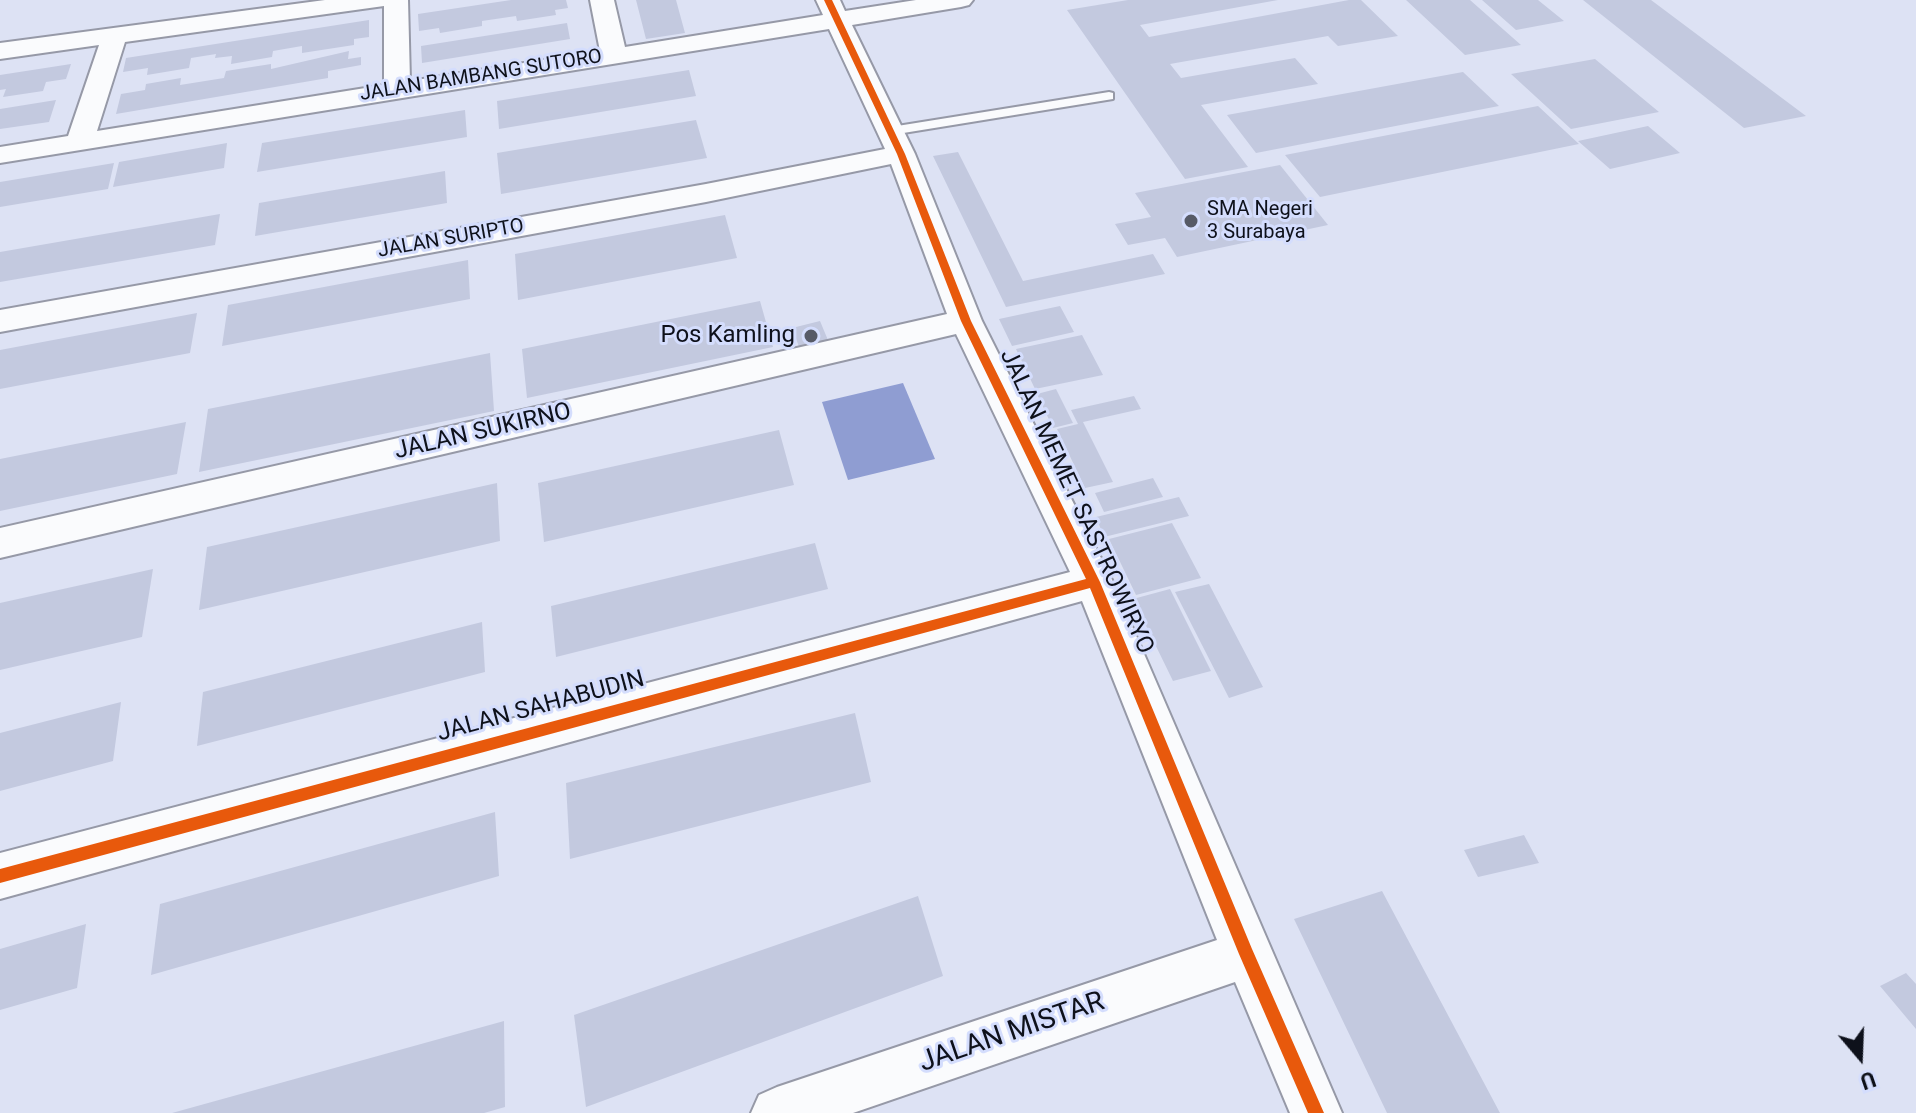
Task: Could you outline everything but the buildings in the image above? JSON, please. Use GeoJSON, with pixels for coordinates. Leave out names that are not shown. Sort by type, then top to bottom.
{"type":"FeatureCollection","features":[{"type":"Feature","properties":{"kind":"street"},"geometry":{"type":"LineString","coordinates":[[0,51],[378,0]]}},
{"type":"Feature","properties":{"kind":"street"},"geometry":{"type":"LineString","coordinates":[[396,0],[397,90]]}},
{"type":"Feature","properties":{"kind":"street"},"geometry":{"type":"LineString","coordinates":[[602,0],[614,55]]}},
{"type":"Feature","properties":{"kind":"street","name":"JALAN BAMBANG SUTORO"},"geometry":{"type":"LineString","coordinates":[[0,155],[614,55],[833,10],[961,0]]}},
{"type":"Feature","properties":{"kind":"street","name":"JALAN MEMET SASTROWIRYO"},"geometry":{"type":"LineString","coordinates":[[833,10],[896,142],[966,321],[1094,582],[1316,1113]]}},
{"type":"Feature","properties":{"kind":"street"},"geometry":{"type":"LineString","coordinates":[[80,142],[114,37]]}},
{"type":"Feature","properties":{"kind":"street","name":"JALAN SURIPTO"},"geometry":{"type":"LineString","coordinates":[[0,321],[690,196],[896,142]]}},
{"type":"Feature","properties":{"kind":"street","name":"JALAN SUKIRNO"},"geometry":{"type":"LineString","coordinates":[[0,543],[966,321]]}},
{"type":"Feature","properties":{"kind":"street","name":"JALAN SAHABUDIN"},"geometry":{"type":"LineString","coordinates":[[0,876],[1094,582]]}},
{"type":"Feature","properties":{"kind":"street","name":"JALAN MISTAR"},"geometry":{"type":"LineString","coordinates":[[777,1113],[1247,954]]}},
{"type":"Feature","properties":{"kind":"lane"},"geometry":{"type":"LineString","coordinates":[[896,142],[1109,96]]}},
{"type":"Feature","properties":{"kind":"water"},"geometry":{"type":"Polygon","coordinates":[[[903,383],[935,459],[848,480],[822,402],[903,383]]]}},
{"type":"Feature","properties":{"kind":"cycle path"},"geometry":{"type":"LineString","coordinates":[[828,0],[901,154],[966,321],[1094,582],[1316,1113]]}},
{"type":"Feature","properties":{"kind":"cycle path"},"geometry":{"type":"LineString","coordinates":[[0,876],[1094,582]]}},
{"type":"Feature","properties":{"kind":"place","name":"SMA Negeri 3 Surabaya"},"geometry":{"type":"Point","coordinates":[1191,221]}},
{"type":"Feature","properties":{"kind":"place","name":"Pos Kamling"},"geometry":{"type":"Point","coordinates":[811,336]}}]}
